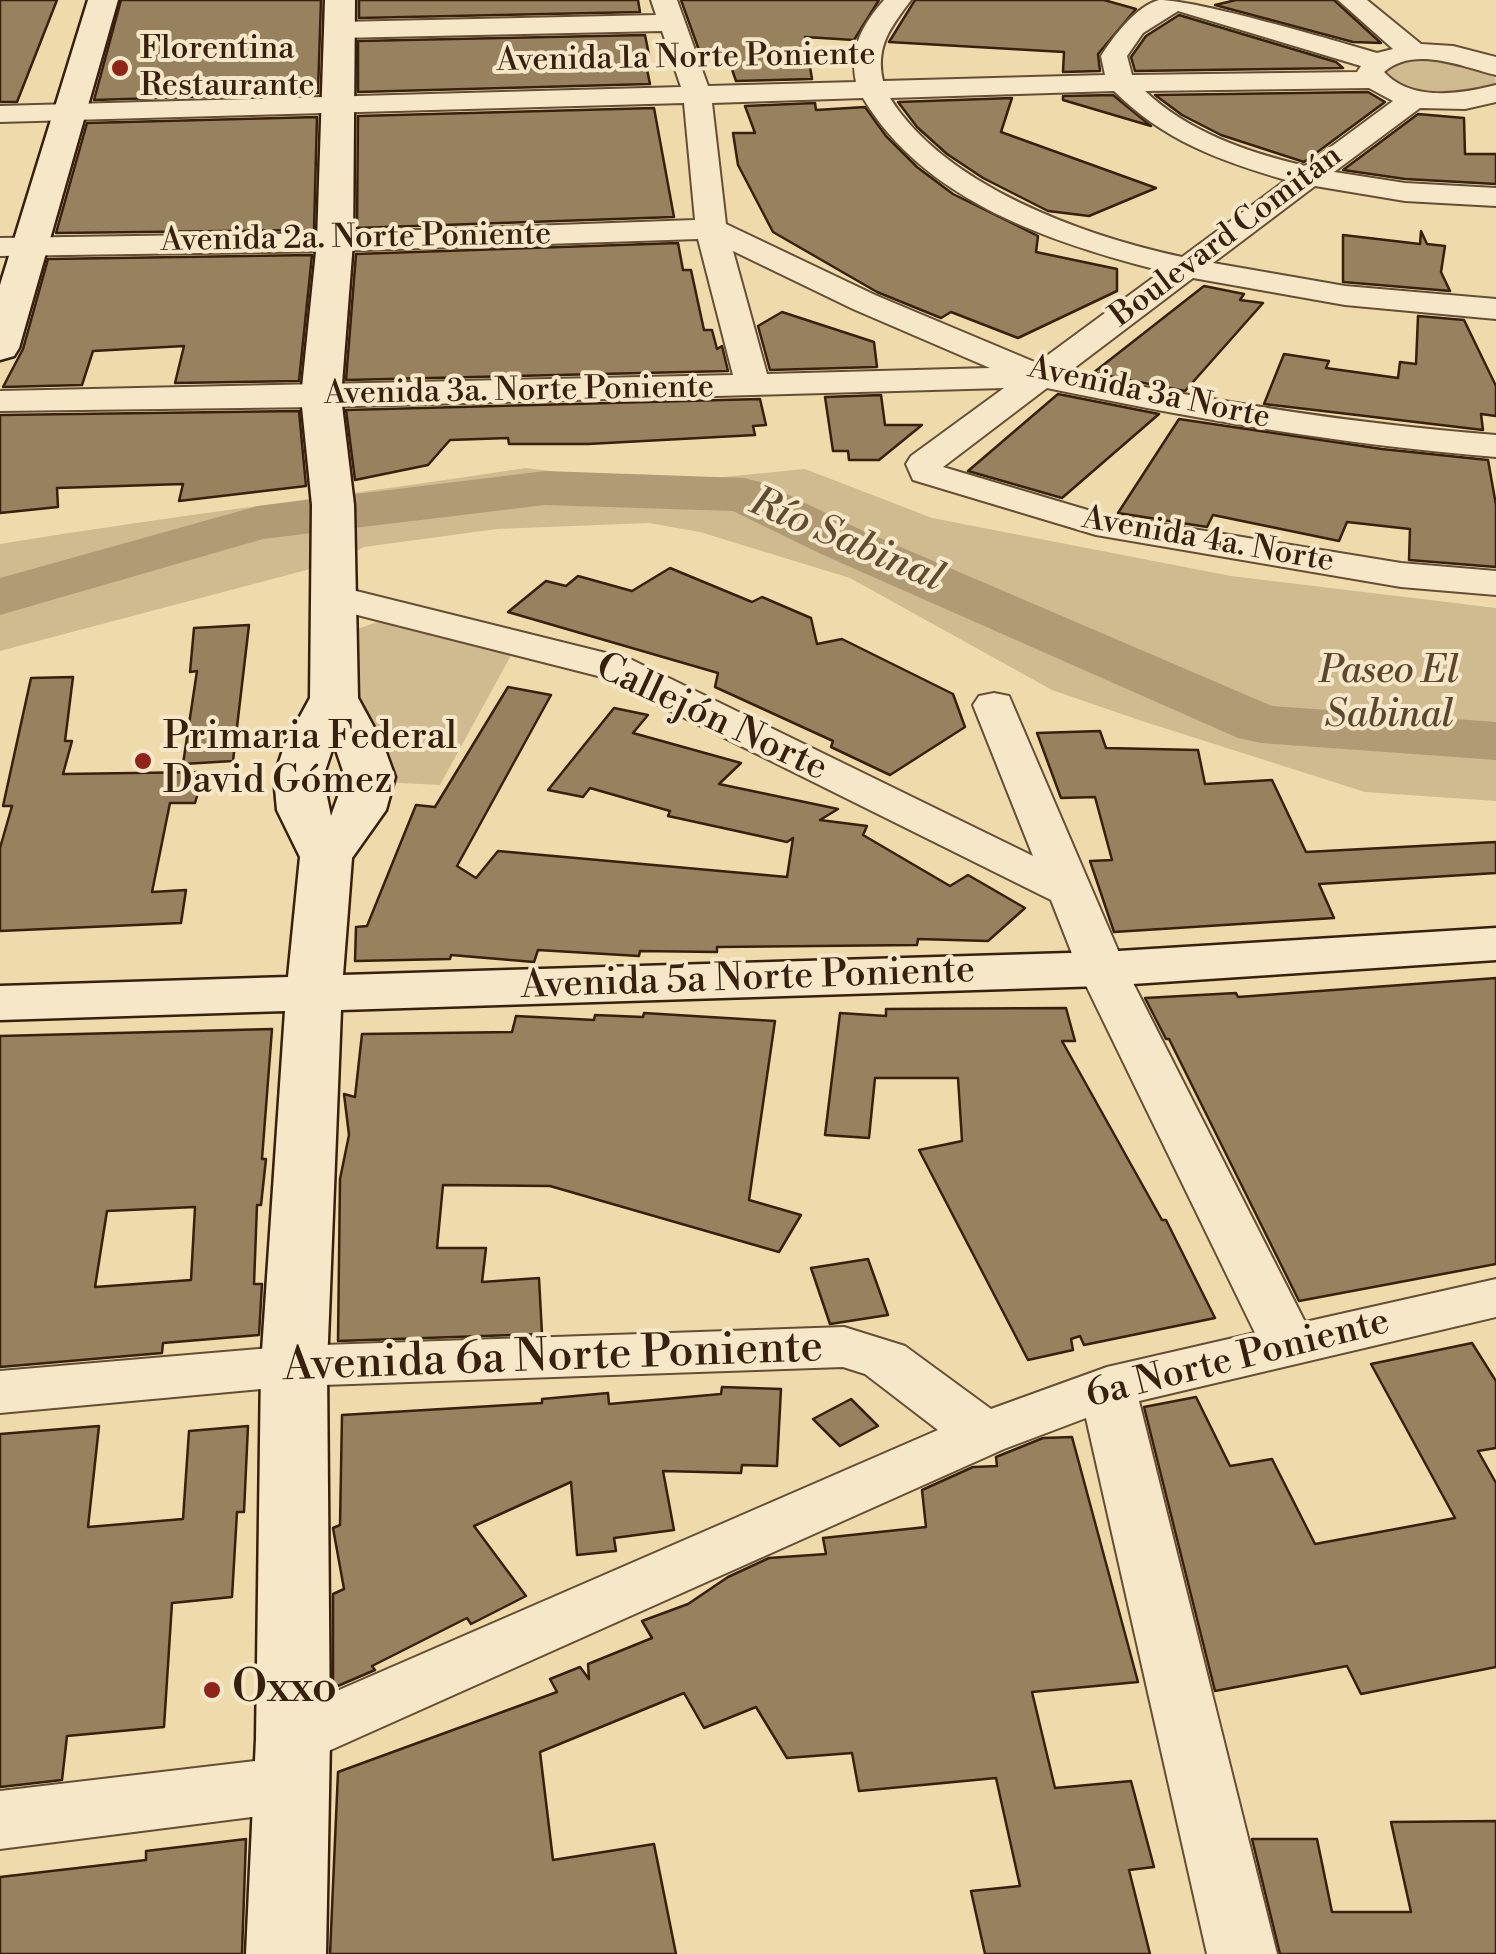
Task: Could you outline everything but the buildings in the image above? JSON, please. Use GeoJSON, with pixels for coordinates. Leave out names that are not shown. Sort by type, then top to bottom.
{"type":"FeatureCollection","features":[{"type":"Feature","properties":{"kind":"street"},"geometry":{"type":"LineString","coordinates":[[0,348],[11,242],[54,112],[80,0]]}},
{"type":"Feature","properties":{"kind":"street"},"geometry":{"type":"LineString","coordinates":[[54,112],[103,0]]}},
{"type":"Feature","properties":{"kind":"street"},"geometry":{"type":"LineString","coordinates":[[898,0],[881,18],[868,43],[869,89],[897,130],[925,160],[972,188],[1032,218],[1186,269],[1359,300],[1496,309]]}},
{"type":"Feature","properties":{"kind":"street"},"geometry":{"type":"LineString","coordinates":[[1351,0],[1415,53],[1484,63],[1496,38]]}},
{"type":"Feature","properties":{"kind":"street"},"geometry":{"type":"LineString","coordinates":[[1490,107],[1463,100],[1416,98],[1376,71],[1174,1],[1134,28],[1114,56],[1121,83],[1156,117],[1214,148],[1310,176],[1377,190],[1496,197]]}},
{"type":"Feature","properties":{"kind":"street"},"geometry":{"type":"LineString","coordinates":[[286,1954],[292,1761],[294,1366],[314,994],[326,857],[361,810],[370,777],[359,744],[334,698],[333,505],[322,397],[335,242],[340,15],[668,11],[696,94],[711,229],[753,386]]}},
{"type":"Feature","properties":{"kind":"street"},"geometry":{"type":"LineString","coordinates":[[1376,71],[1415,53]]}},
{"type":"Feature","properties":{"kind":"street","name":"Avenida 1a Norte Poniente"},"geometry":{"type":"LineString","coordinates":[[0,114],[1121,83],[1376,71]]}},
{"type":"Feature","properties":{"kind":"street","name":"Boulevard Comitán"},"geometry":{"type":"LineString","coordinates":[[926,472],[924,464],[1038,376],[1416,98]]}},
{"type":"Feature","properties":{"kind":"street","name":"Avenida 2a. Norte Poniente"},"geometry":{"type":"LineString","coordinates":[[11,242],[335,242],[711,229]]}},
{"type":"Feature","properties":{"kind":"street","name":"Avenida 3a Norte"},"geometry":{"type":"LineString","coordinates":[[711,229],[864,302],[1038,376],[1212,412],[1418,440],[1496,446]]}},
{"type":"Feature","properties":{"kind":"street","name":"Avenida 3a. Norte Poniente"},"geometry":{"type":"LineString","coordinates":[[0,401],[322,397],[1038,376]]}},
{"type":"Feature","properties":{"kind":"street","name":"Avenida 4a. Norte"},"geometry":{"type":"LineString","coordinates":[[926,472],[1096,524],[1401,576],[1496,583]]}},
{"type":"Feature","properties":{"kind":"street","name":"Callejón Norte"},"geometry":{"type":"LineString","coordinates":[[333,577],[616,668],[1070,892]]}},
{"type":"Feature","properties":{"kind":"street"},"geometry":{"type":"LineString","coordinates":[[326,857],[300,812],[296,784],[303,756],[334,698]]}},
{"type":"Feature","properties":{"kind":"street"},"geometry":{"type":"LineString","coordinates":[[994,705],[1102,969],[1288,1343]]}},
{"type":"Feature","properties":{"kind":"street","name":"Avenida 5a Norte Poniente"},"geometry":{"type":"LineString","coordinates":[[0,1003],[1102,969],[1496,944]]}},
{"type":"Feature","properties":{"kind":"street","name":"6a Norte Poniente"},"geometry":{"type":"LineString","coordinates":[[984,1434],[1107,1388],[1288,1343],[1496,1298]]}},
{"type":"Feature","properties":{"kind":"street","name":"Avenida 6a Norte Poniente"},"geometry":{"type":"LineString","coordinates":[[0,1392],[294,1366],[844,1347],[885,1360],[984,1434]]}},
{"type":"Feature","properties":{"kind":"street"},"geometry":{"type":"LineString","coordinates":[[1107,1388],[1242,1954]]}},
{"type":"Feature","properties":{"kind":"street"},"geometry":{"type":"LineString","coordinates":[[0,1820],[292,1761],[984,1434]]}},
{"type":"Feature","properties":{"kind":"green space"},"geometry":{"type":"Polygon","coordinates":[[[1437,57],[1495,74],[1496,85],[1444,96],[1401,88],[1382,73],[1398,60],[1437,57]]]}},
{"type":"Feature","properties":{"kind":"green space","name":"Paseo El Sabinal"},"geometry":{"type":"Polygon","coordinates":[[[526,468],[589,476],[693,480],[805,469],[932,518],[1231,576],[1496,608],[1496,801],[1365,792],[1139,720],[1052,690],[850,578],[700,532],[649,523],[497,529],[364,547],[333,563],[0,651],[0,544],[526,468]]]}},
{"type":"Feature","properties":{"kind":"green space"},"geometry":{"type":"Polygon","coordinates":[[[388,618],[515,648],[440,785],[382,782],[346,700],[352,631],[388,618]]]}},
{"type":"Feature","properties":{"kind":"waterway","name":"Río Sabinal"},"geometry":{"type":"LineString","coordinates":[[0,597],[258,523],[545,488],[744,495],[841,542],[1261,724],[1496,741]]}},
{"type":"Feature","properties":{"kind":"place","name":"Florentina Restaurante"},"geometry":{"type":"Point","coordinates":[120,68]}},
{"type":"Feature","properties":{"kind":"place","name":"Primaria Federal David Gómez"},"geometry":{"type":"Point","coordinates":[143,761]}},
{"type":"Feature","properties":{"kind":"place","name":"Oxxo"},"geometry":{"type":"Point","coordinates":[212,1690]}}]}
